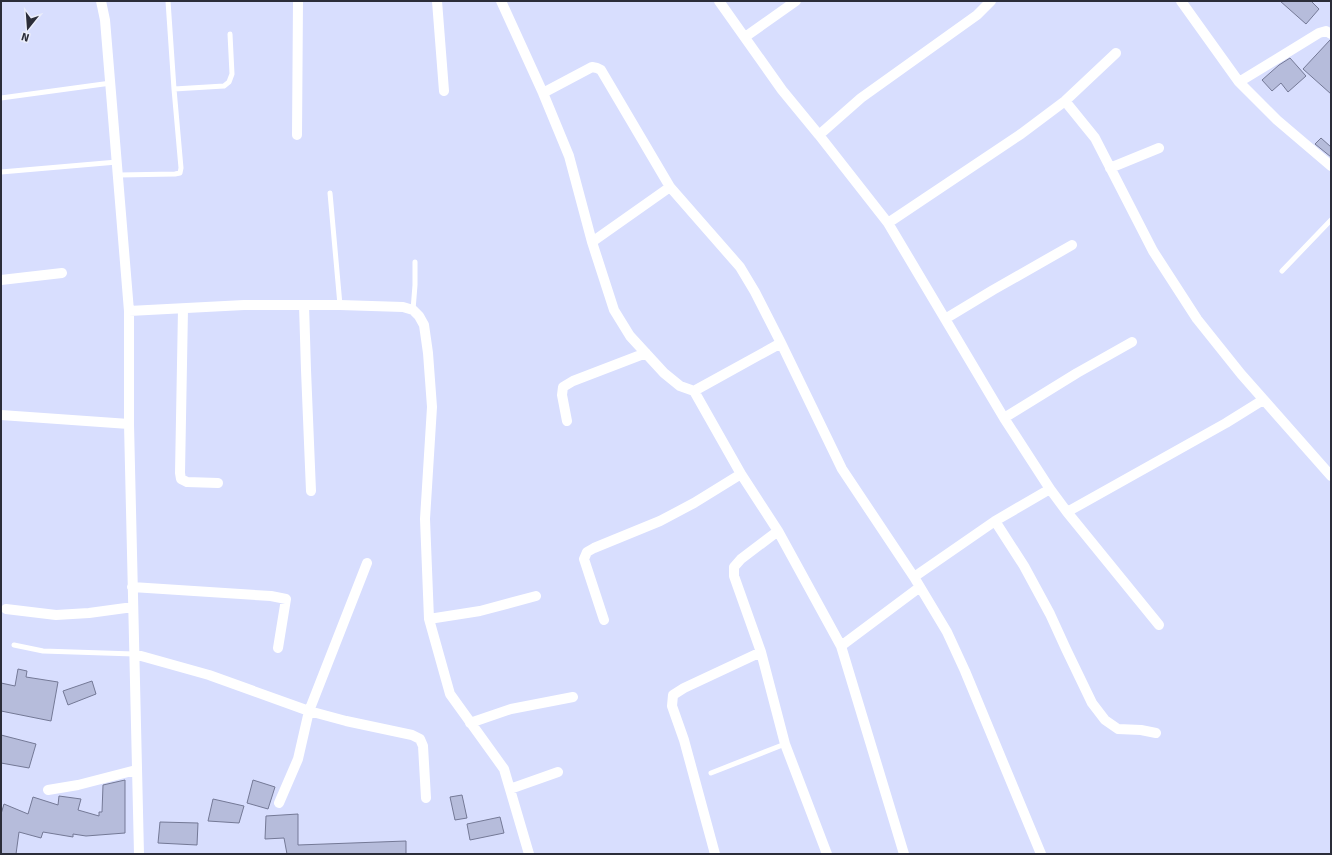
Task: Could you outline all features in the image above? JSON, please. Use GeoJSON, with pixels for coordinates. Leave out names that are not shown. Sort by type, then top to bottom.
{"type":"FeatureCollection","features":[{"type":"Feature","properties":{"kind":"street"},"geometry":{"type":"LineString","coordinates":[[101,1],[106,20],[130,311],[129,424],[138,854]]}},
{"type":"Feature","properties":{"kind":"street"},"geometry":{"type":"LineString","coordinates":[[297,135],[298,1]]}},
{"type":"Feature","properties":{"kind":"street"},"geometry":{"type":"LineString","coordinates":[[437,1],[444,91]]}},
{"type":"Feature","properties":{"kind":"street"},"geometry":{"type":"LineString","coordinates":[[501,1],[543,93],[569,156],[592,242],[614,310],[630,336],[664,373],[680,386],[694,391],[741,474],[778,531],[841,646],[904,854]]}},
{"type":"Feature","properties":{"kind":"street"},"geometry":{"type":"LineString","coordinates":[[719,1],[782,90],[888,223],[944,320],[1004,418],[1050,489],[1158,625]]}},
{"type":"Feature","properties":{"kind":"street"},"geometry":{"type":"LineString","coordinates":[[745,37],[796,1]]}},
{"type":"Feature","properties":{"kind":"street"},"geometry":{"type":"LineString","coordinates":[[819,135],[861,98],[970,20],[991,1]]}},
{"type":"Feature","properties":{"kind":"street"},"geometry":{"type":"LineString","coordinates":[[1180,1],[1239,82],[1277,120],[1331,166]]}},
{"type":"Feature","properties":{"kind":"street"},"geometry":{"type":"LineString","coordinates":[[1239,82],[1319,33],[1326,31],[1331,34]]}},
{"type":"Feature","properties":{"kind":"street"},"geometry":{"type":"LineString","coordinates":[[888,223],[1021,134],[1065,101],[1116,53]]}},
{"type":"Feature","properties":{"kind":"street"},"geometry":{"type":"LineString","coordinates":[[543,93],[592,67],[601,70],[670,187],[740,267],[755,292],[781,343],[842,469],[914,577],[947,632],[965,671],[1041,854]]}},
{"type":"Feature","properties":{"kind":"street"},"geometry":{"type":"LineString","coordinates":[[1065,101],[1095,138],[1153,251],[1197,320],[1263,400],[1331,476]]}},
{"type":"Feature","properties":{"kind":"street"},"geometry":{"type":"LineString","coordinates":[[1110,168],[1159,148]]}},
{"type":"Feature","properties":{"kind":"street"},"geometry":{"type":"LineString","coordinates":[[592,242],[670,187]]}},
{"type":"Feature","properties":{"kind":"street"},"geometry":{"type":"LineString","coordinates":[[944,320],[1072,245]]}},
{"type":"Feature","properties":{"kind":"street"},"geometry":{"type":"LineString","coordinates":[[1,280],[62,273]]}},
{"type":"Feature","properties":{"kind":"street"},"geometry":{"type":"LineString","coordinates":[[130,311],[244,305],[340,305],[403,308],[412,310],[419,316],[424,325],[428,353],[432,407],[425,519],[429,619],[450,694],[504,769],[529,854]]}},
{"type":"Feature","properties":{"kind":"street"},"geometry":{"type":"LineString","coordinates":[[304,305],[311,491]]}},
{"type":"Feature","properties":{"kind":"street"},"geometry":{"type":"LineString","coordinates":[[183,309],[181,479],[187,482],[218,483]]}},
{"type":"Feature","properties":{"kind":"street"},"geometry":{"type":"LineString","coordinates":[[1004,418],[1077,373],[1132,342]]}},
{"type":"Feature","properties":{"kind":"street"},"geometry":{"type":"LineString","coordinates":[[694,391],[781,343]]}},
{"type":"Feature","properties":{"kind":"street"},"geometry":{"type":"LineString","coordinates":[[566,421],[562,395],[563,387],[573,381],[646,353]]}},
{"type":"Feature","properties":{"kind":"street"},"geometry":{"type":"LineString","coordinates":[[1067,512],[1226,423],[1263,400]]}},
{"type":"Feature","properties":{"kind":"street"},"geometry":{"type":"LineString","coordinates":[[1,415],[129,424]]}},
{"type":"Feature","properties":{"kind":"street"},"geometry":{"type":"LineString","coordinates":[[604,620],[584,559],[587,552],[660,521],[694,503],[741,474]]}},
{"type":"Feature","properties":{"kind":"street"},"geometry":{"type":"LineString","coordinates":[[914,577],[995,521],[1050,489]]}},
{"type":"Feature","properties":{"kind":"street"},"geometry":{"type":"LineString","coordinates":[[995,521],[1024,566],[1050,614],[1092,703],[1104,720],[1118,729],[1141,730],[1156,733]]}},
{"type":"Feature","properties":{"kind":"street"},"geometry":{"type":"LineString","coordinates":[[778,531],[741,559],[734,567],[734,576],[761,652],[785,744],[827,854]]}},
{"type":"Feature","properties":{"kind":"street"},"geometry":{"type":"LineString","coordinates":[[279,803],[298,759],[309,711],[367,563]]}},
{"type":"Feature","properties":{"kind":"street"},"geometry":{"type":"LineString","coordinates":[[132,586],[271,596],[286,599],[278,648]]}},
{"type":"Feature","properties":{"kind":"street"},"geometry":{"type":"LineString","coordinates":[[841,646],[920,588]]}},
{"type":"Feature","properties":{"kind":"street"},"geometry":{"type":"LineString","coordinates":[[429,619],[480,611],[536,596]]}},
{"type":"Feature","properties":{"kind":"street"},"geometry":{"type":"LineString","coordinates":[[6,609],[56,615],[89,613],[133,607]]}},
{"type":"Feature","properties":{"kind":"street"},"geometry":{"type":"LineString","coordinates":[[715,854],[684,740],[672,706],[673,695],[684,688],[761,652]]}},
{"type":"Feature","properties":{"kind":"street"},"geometry":{"type":"LineString","coordinates":[[134,654],[209,674],[309,711],[346,721],[412,735],[420,739],[423,746],[426,798]]}},
{"type":"Feature","properties":{"kind":"street"},"geometry":{"type":"LineString","coordinates":[[470,722],[511,709],[574,697]]}},
{"type":"Feature","properties":{"kind":"street"},"geometry":{"type":"LineString","coordinates":[[48,790],[78,785],[136,770]]}},
{"type":"Feature","properties":{"kind":"street"},"geometry":{"type":"LineString","coordinates":[[510,789],[558,772]]}},
{"type":"Feature","properties":{"kind":"lane"},"geometry":{"type":"LineString","coordinates":[[119,175],[180,173],[181,168],[168,1]]}},
{"type":"Feature","properties":{"kind":"lane"},"geometry":{"type":"LineString","coordinates":[[174,89],[224,86],[229,82],[232,74],[230,34]]}},
{"type":"Feature","properties":{"kind":"lane"},"geometry":{"type":"LineString","coordinates":[[1,98],[111,83]]}},
{"type":"Feature","properties":{"kind":"lane"},"geometry":{"type":"LineString","coordinates":[[1,172],[118,162]]}},
{"type":"Feature","properties":{"kind":"lane"},"geometry":{"type":"LineString","coordinates":[[330,192],[340,305]]}},
{"type":"Feature","properties":{"kind":"lane"},"geometry":{"type":"LineString","coordinates":[[1282,270],[1331,220]]}},
{"type":"Feature","properties":{"kind":"lane"},"geometry":{"type":"LineString","coordinates":[[412,310],[415,284],[415,262]]}},
{"type":"Feature","properties":{"kind":"lane"},"geometry":{"type":"LineString","coordinates":[[14,645],[43,651],[134,654]]}},
{"type":"Feature","properties":{"kind":"lane"},"geometry":{"type":"LineString","coordinates":[[711,773],[785,744]]}},
{"type":"Feature","properties":{"kind":"building"},"geometry":{"type":"Polygon","coordinates":[[[1280,1],[1311,1],[1319,9],[1306,24],[1280,1]]]}},
{"type":"Feature","properties":{"kind":"building"},"geometry":{"type":"Polygon","coordinates":[[[1331,40],[1331,94],[1303,69],[1331,40]]]}},
{"type":"Feature","properties":{"kind":"building"},"geometry":{"type":"Polygon","coordinates":[[[1290,58],[1306,76],[1288,92],[1281,83],[1272,91],[1262,80],[1279,65],[1290,58]]]}},
{"type":"Feature","properties":{"kind":"building"},"geometry":{"type":"Polygon","coordinates":[[[1321,138],[1331,147],[1331,157],[1315,144],[1321,138]]]}},
{"type":"Feature","properties":{"kind":"building"},"geometry":{"type":"Polygon","coordinates":[[[18,669],[27,671],[26,677],[58,682],[51,721],[1,711],[1,683],[15,686],[18,669]]]}},
{"type":"Feature","properties":{"kind":"building"},"geometry":{"type":"Polygon","coordinates":[[[92,681],[96,694],[68,705],[63,691],[92,681]]]}},
{"type":"Feature","properties":{"kind":"building"},"geometry":{"type":"Polygon","coordinates":[[[1,735],[36,744],[29,768],[1,763],[1,735]]]}},
{"type":"Feature","properties":{"kind":"building"},"geometry":{"type":"Polygon","coordinates":[[[125,780],[125,833],[86,836],[73,834],[73,837],[43,832],[41,838],[19,832],[16,854],[1,854],[1,814],[4,804],[28,814],[33,797],[58,805],[59,796],[81,799],[78,810],[99,816],[99,812],[102,812],[103,785],[125,780]]]}},
{"type":"Feature","properties":{"kind":"building"},"geometry":{"type":"Polygon","coordinates":[[[253,780],[275,787],[268,809],[247,803],[253,780]]]}},
{"type":"Feature","properties":{"kind":"building"},"geometry":{"type":"Polygon","coordinates":[[[462,795],[467,818],[455,820],[450,797],[462,795]]]}},
{"type":"Feature","properties":{"kind":"building"},"geometry":{"type":"Polygon","coordinates":[[[213,799],[244,806],[239,823],[208,821],[213,799]]]}},
{"type":"Feature","properties":{"kind":"building"},"geometry":{"type":"Polygon","coordinates":[[[298,814],[298,845],[406,841],[406,854],[287,854],[284,838],[265,839],[266,816],[298,814]]]}},
{"type":"Feature","properties":{"kind":"building"},"geometry":{"type":"Polygon","coordinates":[[[500,817],[504,833],[470,840],[467,824],[500,817]]]}},
{"type":"Feature","properties":{"kind":"building"},"geometry":{"type":"Polygon","coordinates":[[[160,822],[198,823],[197,845],[158,843],[160,822]]]}}]}
